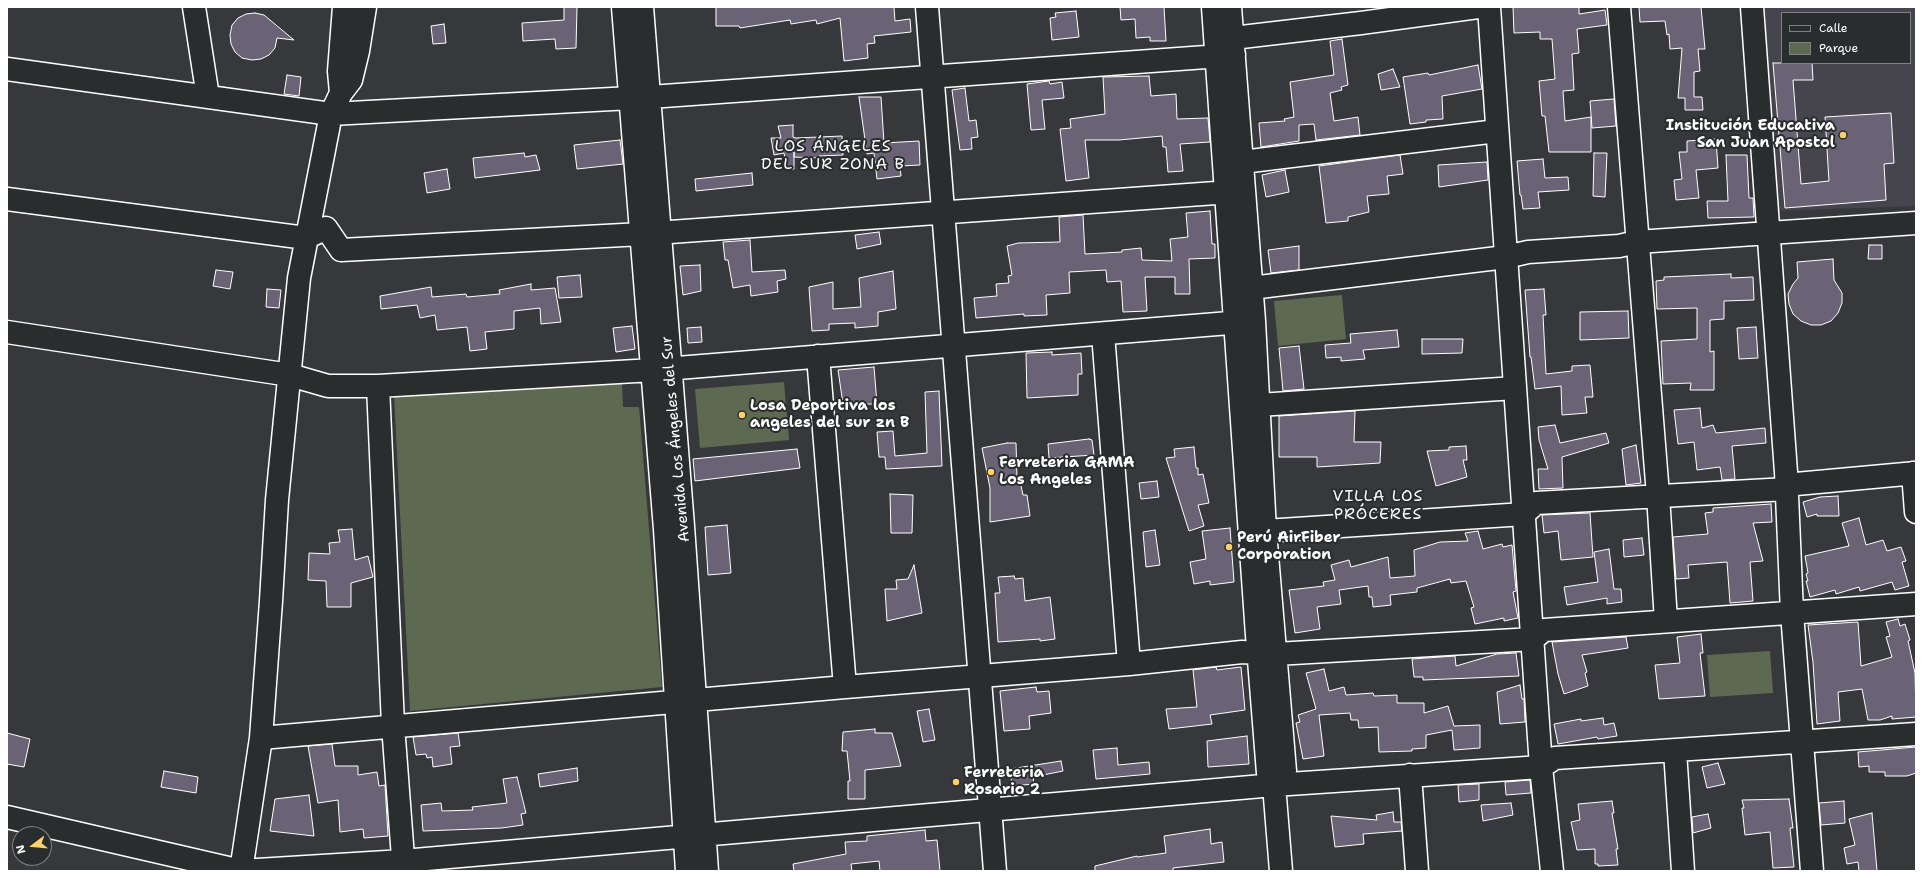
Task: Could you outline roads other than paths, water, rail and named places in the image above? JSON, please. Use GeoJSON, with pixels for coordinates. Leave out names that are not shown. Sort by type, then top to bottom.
{"type":"FeatureCollection","features":[{"type":"Feature","properties":{"kind":"street"},"geometry":{"type":"LineString","coordinates":[[194,7],[208,97]]}},
{"type":"Feature","properties":{"kind":"street"},"geometry":{"type":"LineString","coordinates":[[344,7],[339,71],[346,86]]}},
{"type":"Feature","properties":{"kind":"street"},"geometry":{"type":"LineString","coordinates":[[241,871],[261,738],[277,500],[297,297],[306,238],[331,114],[346,86],[358,51],[365,7]]}},
{"type":"Feature","properties":{"kind":"street","name":"Avenida Los Ángeles del Sur"},"geometry":{"type":"LineString","coordinates":[[623,7],[640,98]]}},
{"type":"Feature","properties":{"kind":"street","name":"Avenida Los Ángeles del Sur"},"geometry":{"type":"LineString","coordinates":[[642,7],[640,98],[686,702],[694,836]]}},
{"type":"Feature","properties":{"kind":"street"},"geometry":{"type":"LineString","coordinates":[[927,7],[995,871]]}},
{"type":"Feature","properties":{"kind":"street"},"geometry":{"type":"LineString","coordinates":[[1213,7],[1228,50],[1242,162],[1235,191],[1251,288],[1244,322]]}},
{"type":"Feature","properties":{"kind":"street"},"geometry":{"type":"LineString","coordinates":[[1230,7],[1228,50],[1235,191],[1257,531],[1267,653],[1268,773],[1274,785],[1281,871]]}},
{"type":"Feature","properties":{"kind":"street"},"geometry":{"type":"LineString","coordinates":[[7,69],[331,114],[640,98],[932,76],[1228,50],[1361,23],[1478,7]]}},
{"type":"Feature","properties":{"kind":"street"},"geometry":{"type":"LineString","coordinates":[[1489,7],[1541,767],[1552,871]]}},
{"type":"Feature","properties":{"kind":"street"},"geometry":{"type":"LineString","coordinates":[[1619,7],[1658,495],[1666,622]]}},
{"type":"Feature","properties":{"kind":"street"},"geometry":{"type":"LineString","coordinates":[[1752,7],[1787,489],[1792,613],[1812,871]]}},
{"type":"Feature","properties":{"kind":"street"},"geometry":{"type":"LineString","coordinates":[[1242,162],[1497,131]]}},
{"type":"Feature","properties":{"kind":"street"},"geometry":{"type":"LineString","coordinates":[[7,199],[306,238],[326,228],[341,250],[651,233],[1235,191]]}},
{"type":"Feature","properties":{"kind":"street"},"geometry":{"type":"LineString","coordinates":[[1251,288],[1506,257],[1528,252],[1619,246],[1637,242],[1916,223]]}},
{"type":"Feature","properties":{"kind":"street"},"geometry":{"type":"LineString","coordinates":[[7,332],[290,375],[328,386],[378,386],[661,369],[1244,322]]}},
{"type":"Feature","properties":{"kind":"street"},"geometry":{"type":"LineString","coordinates":[[1103,334],[1129,664]]}},
{"type":"Feature","properties":{"kind":"street"},"geometry":{"type":"LineString","coordinates":[[818,356],[845,687]]}},
{"type":"Feature","properties":{"kind":"street"},"geometry":{"type":"LineString","coordinates":[[378,386],[394,725],[404,866]]}},
{"type":"Feature","properties":{"kind":"street"},"geometry":{"type":"LineString","coordinates":[[1250,406],[1515,388]]}},
{"type":"Feature","properties":{"kind":"street"},"geometry":{"type":"LineString","coordinates":[[1257,531],[1524,514],[1536,503],[1787,489],[1796,484],[1914,473],[1916,512]]}},
{"type":"Feature","properties":{"kind":"street"},"geometry":{"type":"LineString","coordinates":[[261,738],[394,725],[1267,653],[1533,639],[1544,630],[1916,604]]}},
{"type":"Feature","properties":{"kind":"street"},"geometry":{"type":"LineString","coordinates":[[7,817],[241,871],[404,866],[694,836],[1274,785],[1541,767],[1555,758],[1916,734]]}},
{"type":"Feature","properties":{"kind":"street"},"geometry":{"type":"LineString","coordinates":[[1675,751],[1683,871]]}},
{"type":"Feature","properties":{"kind":"street"},"geometry":{"type":"LineString","coordinates":[[1410,775],[1417,871]]}},
{"type":"Feature","properties":{"kind":"street"},"geometry":{"type":"LineString","coordinates":[[687,871],[694,836]]}},
{"type":"Feature","properties":{"kind":"street"},"geometry":{"type":"LineString","coordinates":[[694,836],[706,871]]}},
{"type":"Feature","properties":{"kind":"place","name":"Institución Educativa San Juan Apostol"},"geometry":{"type":"Point","coordinates":[1843,135]}},
{"type":"Feature","properties":{"kind":"place","name":"Losa Deportiva los angeles del sur zn B"},"geometry":{"type":"Point","coordinates":[742,415]}},
{"type":"Feature","properties":{"kind":"place","name":"Ferreteria GAMA Los Angeles"},"geometry":{"type":"Point","coordinates":[991,472]}},
{"type":"Feature","properties":{"kind":"place","name":"Perú AirFiber Corporation"},"geometry":{"type":"Point","coordinates":[1229,547]}},
{"type":"Feature","properties":{"kind":"place","name":"Ferreteria Rosario 2"},"geometry":{"type":"Point","coordinates":[956,782]}},
{"type":"Feature","properties":{"kind":"district","name":"LOS ÁNGELES DEL SUR ZONA B"},"geometry":{"type":"Point","coordinates":[833,156]}},
{"type":"Feature","properties":{"kind":"district","name":"VILLA LOS PRÓCERES"},"geometry":{"type":"Point","coordinates":[1378,506]}}]}
